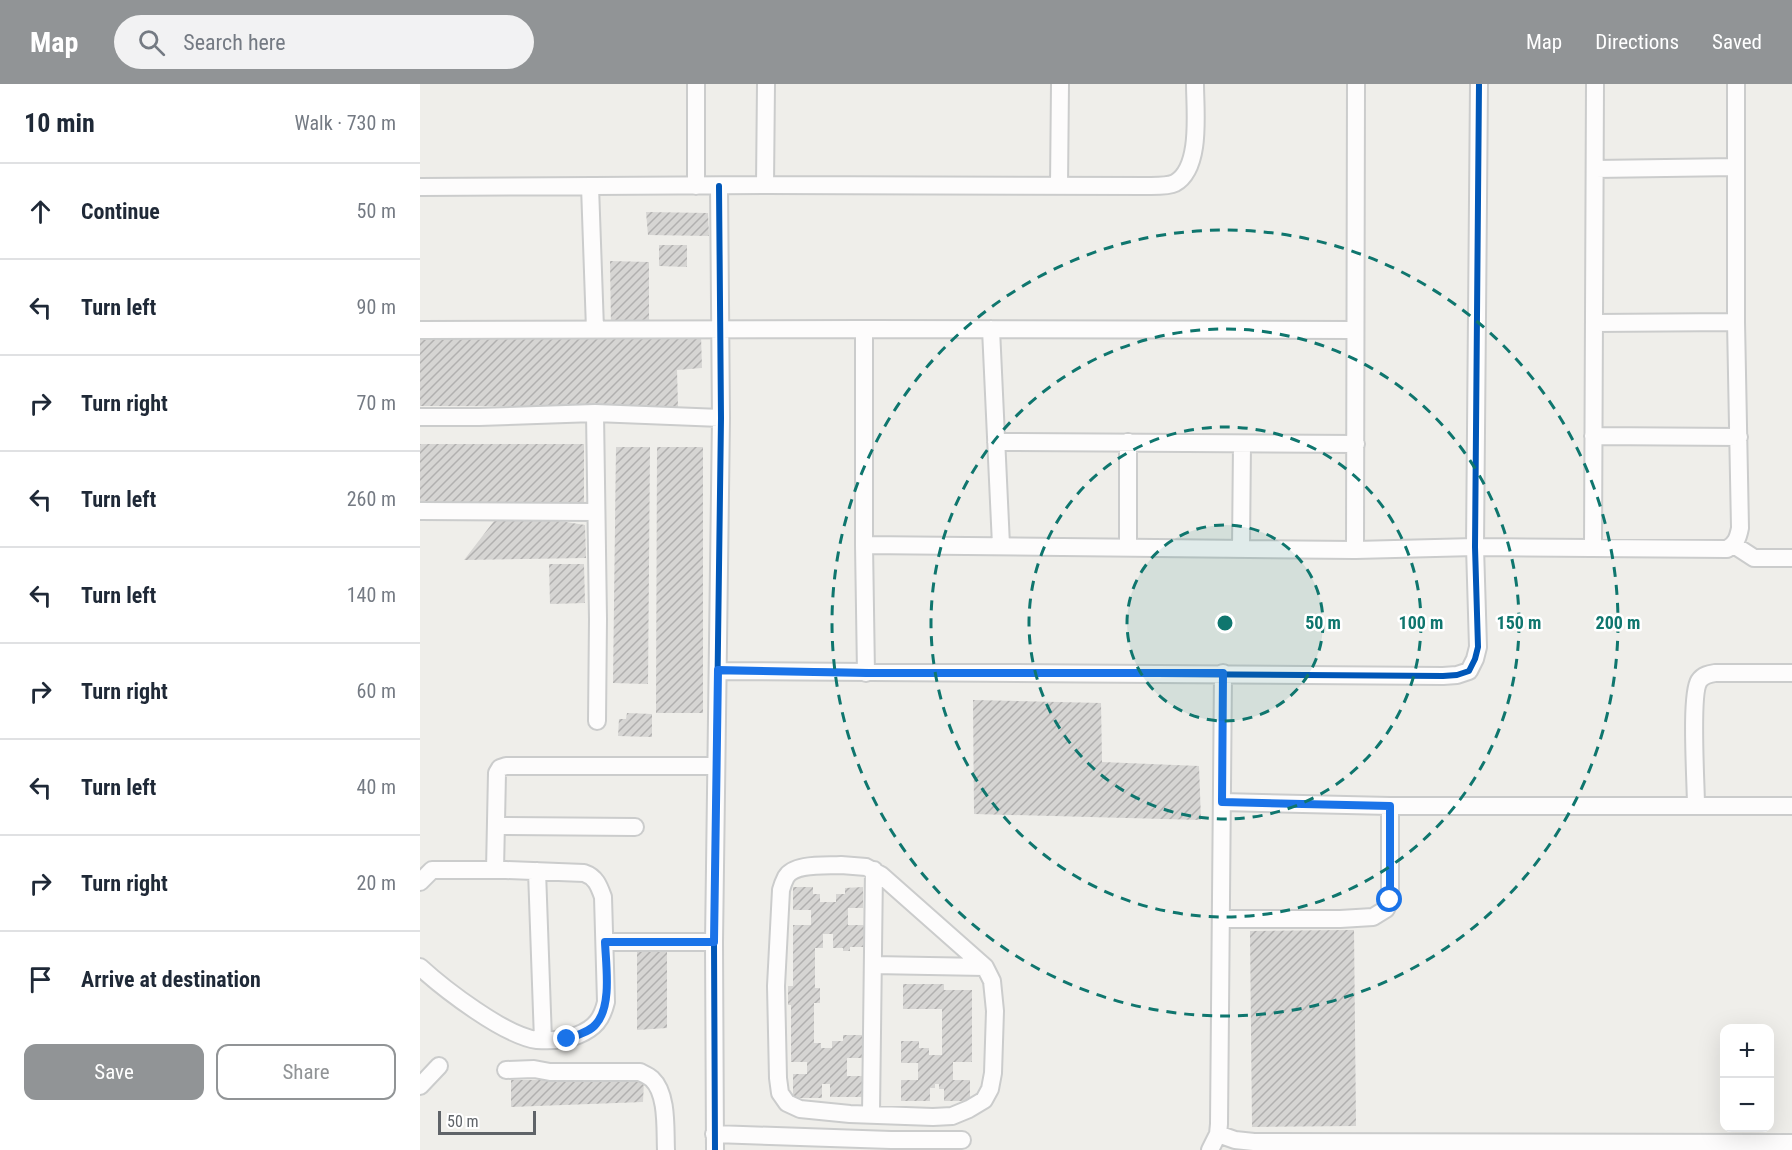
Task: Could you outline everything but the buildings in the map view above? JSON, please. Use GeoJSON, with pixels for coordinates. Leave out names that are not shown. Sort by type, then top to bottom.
{"type":"FeatureCollection","features":[{"type":"Feature","properties":{"kind":"street"},"geometry":{"type":"LineString","coordinates":[[696,84],[696,186]]}},
{"type":"Feature","properties":{"kind":"street"},"geometry":{"type":"LineString","coordinates":[[765,185],[766,84]]}},
{"type":"Feature","properties":{"kind":"street"},"geometry":{"type":"LineString","coordinates":[[1059,186],[1060,84]]}},
{"type":"Feature","properties":{"kind":"street"},"geometry":{"type":"LineString","coordinates":[[420,187],[1151,186],[1173,184],[1185,174],[1195,142],[1195,84]]}},
{"type":"Feature","properties":{"kind":"street"},"geometry":{"type":"LineString","coordinates":[[1355,550],[1356,84]]}},
{"type":"Feature","properties":{"kind":"street"},"geometry":{"type":"LineString","coordinates":[[718,670],[1443,676],[1469,671],[1478,647],[1475,547],[1479,84]]}},
{"type":"Feature","properties":{"kind":"street"},"geometry":{"type":"LineString","coordinates":[[1593,548],[1595,84]]}},
{"type":"Feature","properties":{"kind":"street"},"geometry":{"type":"LineString","coordinates":[[864,545],[1355,550],[1475,547],[1727,549],[1734,545],[1740,528],[1736,322],[1736,84]]}},
{"type":"Feature","properties":{"kind":"street"},"geometry":{"type":"LineString","coordinates":[[1595,169],[1736,167]]}},
{"type":"Feature","properties":{"kind":"street"},"geometry":{"type":"LineString","coordinates":[[590,186],[595,329]]}},
{"type":"Feature","properties":{"kind":"street"},"geometry":{"type":"LineString","coordinates":[[719,186],[721,418],[714,942],[715,1142],[891,1145],[962,1140]]}},
{"type":"Feature","properties":{"kind":"street"},"geometry":{"type":"LineString","coordinates":[[1594,323],[1736,322]]}},
{"type":"Feature","properties":{"kind":"street"},"geometry":{"type":"LineString","coordinates":[[864,329],[866,673]]}},
{"type":"Feature","properties":{"kind":"street"},"geometry":{"type":"LineString","coordinates":[[991,329],[1001,545]]}},
{"type":"Feature","properties":{"kind":"street"},"geometry":{"type":"LineString","coordinates":[[420,330],[1354,330]]}},
{"type":"Feature","properties":{"kind":"street"},"geometry":{"type":"LineString","coordinates":[[420,417],[595,413],[721,418]]}},
{"type":"Feature","properties":{"kind":"street"},"geometry":{"type":"LineString","coordinates":[[595,413],[597,722]]}},
{"type":"Feature","properties":{"kind":"street"},"geometry":{"type":"LineString","coordinates":[[1593,436],[1739,437]]}},
{"type":"Feature","properties":{"kind":"street"},"geometry":{"type":"LineString","coordinates":[[996,442],[1356,444]]}},
{"type":"Feature","properties":{"kind":"street"},"geometry":{"type":"LineString","coordinates":[[1128,442],[1128,548]]}},
{"type":"Feature","properties":{"kind":"street"},"geometry":{"type":"LineString","coordinates":[[1241,548],[1242,444]]}},
{"type":"Feature","properties":{"kind":"street"},"geometry":{"type":"LineString","coordinates":[[420,511],[596,512]]}},
{"type":"Feature","properties":{"kind":"street"},"geometry":{"type":"LineString","coordinates":[[1734,545],[1754,558],[1792,558]]}},
{"type":"Feature","properties":{"kind":"street"},"geometry":{"type":"LineString","coordinates":[[1210,1150],[1220,1124],[1223,673]]}},
{"type":"Feature","properties":{"kind":"street"},"geometry":{"type":"LineString","coordinates":[[1696,806],[1695,698],[1700,680],[1706,674],[1715,673],[1792,673]]}},
{"type":"Feature","properties":{"kind":"street"},"geometry":{"type":"LineString","coordinates":[[495,870],[497,773],[500,768],[506,766],[716,766]]}},
{"type":"Feature","properties":{"kind":"street"},"geometry":{"type":"LineString","coordinates":[[1222,802],[1390,806],[1792,806]]}},
{"type":"Feature","properties":{"kind":"street"},"geometry":{"type":"LineString","coordinates":[[1221,920],[1340,919],[1373,917],[1380,914],[1386,909],[1390,900],[1390,806]]}},
{"type":"Feature","properties":{"kind":"street"},"geometry":{"type":"LineString","coordinates":[[496,826],[635,827]]}},
{"type":"Feature","properties":{"kind":"street"},"geometry":{"type":"LineString","coordinates":[[858,866],[874,870],[985,967],[992,981],[995,1011],[993,1073],[990,1089],[984,1100],[952,1116],[933,1118],[800,1109],[787,1103],[780,1093],[776,986],[781,891],[786,876],[793,870],[858,866]]}},
{"type":"Feature","properties":{"kind":"street"},"geometry":{"type":"LineString","coordinates":[[420,882],[432,870],[537,871],[584,873],[592,876],[599,885],[603,897],[606,1002],[603,1014],[596,1026],[587,1031],[567,1039],[536,1040],[511,1031],[473,1008],[420,967]]}},
{"type":"Feature","properties":{"kind":"street"},"geometry":{"type":"LineString","coordinates":[[871,1114],[874,870]]}},
{"type":"Feature","properties":{"kind":"street"},"geometry":{"type":"LineString","coordinates":[[537,871],[543,1040]]}},
{"type":"Feature","properties":{"kind":"street"},"geometry":{"type":"LineString","coordinates":[[605,942],[714,942]]}},
{"type":"Feature","properties":{"kind":"street"},"geometry":{"type":"LineString","coordinates":[[873,965],[985,967]]}},
{"type":"Feature","properties":{"kind":"street"},"geometry":{"type":"LineString","coordinates":[[420,1086],[439,1066]]}},
{"type":"Feature","properties":{"kind":"street"},"geometry":{"type":"LineString","coordinates":[[506,1070],[640,1072],[652,1078],[660,1089],[665,1111],[666,1150]]}},
{"type":"Feature","properties":{"kind":"street"},"geometry":{"type":"LineString","coordinates":[[889,1115],[891,1145]]}},
{"type":"Feature","properties":{"kind":"street"},"geometry":{"type":"LineString","coordinates":[[1218,1134],[1235,1140],[1254,1142],[1792,1143]]}},
{"type":"Feature","properties":{"kind":"cycle path"},"geometry":{"type":"LineString","coordinates":[[718,671],[1443,676],[1469,671],[1478,647],[1475,547],[1479,84]]}},
{"type":"Feature","properties":{"kind":"cycle path"},"geometry":{"type":"LineString","coordinates":[[715,1150],[714,942],[721,418],[719,186]]}},
{"type":"Feature","properties":{"kind":"route"},"geometry":{"type":"LineString","coordinates":[[567,1039],[596,1026],[603,1014],[606,1002],[605,942],[714,942],[718,670],[866,673],[1223,673],[1222,802],[1390,806],[1390,900]]}}]}
